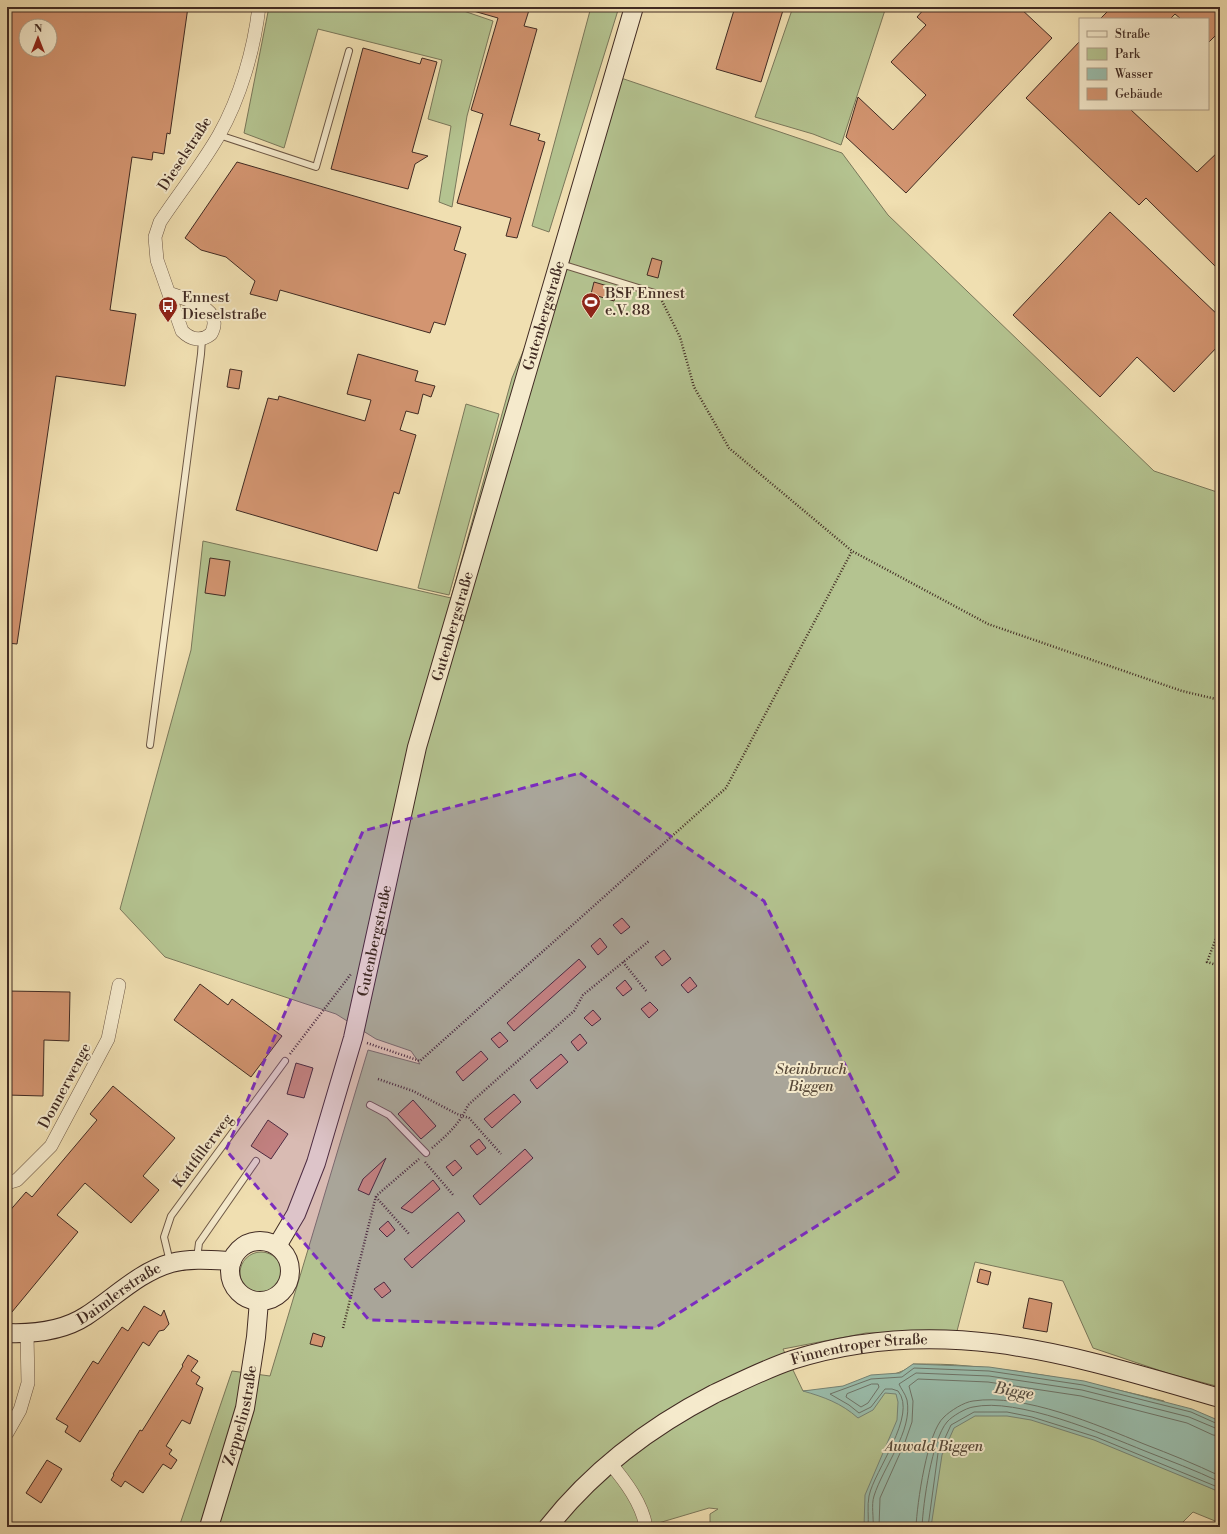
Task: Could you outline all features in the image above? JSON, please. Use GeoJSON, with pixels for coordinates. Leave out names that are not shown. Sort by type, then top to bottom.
{"type":"FeatureCollection","features":[{"type":"Feature","properties":{"kind":"main road","name":"Gutenbergstraße"},"geometry":{"type":"LineString","coordinates":[[277,1246],[296,1214],[316,1163],[353,1038],[417,747],[634,7]]}},
{"type":"Feature","properties":{"kind":"main road"},"geometry":{"type":"LineString","coordinates":[[260,1241],[277,1246],[289,1261],[289,1280],[284,1289],[277,1296],[268,1300],[259,1301],[246,1297],[235,1288],[232,1280],[232,1261],[240,1250],[251,1243],[260,1241]]}},
{"type":"Feature","properties":{"kind":"main road","name":"Daimlerstraße"},"geometry":{"type":"LineString","coordinates":[[7,1333],[27,1334],[61,1328],[85,1317],[140,1277],[171,1263],[197,1259],[232,1261]]}},
{"type":"Feature","properties":{"kind":"main road","name":"Zeppelinstraße"},"geometry":{"type":"LineString","coordinates":[[209,1527],[245,1408],[256,1338],[259,1301]]}},
{"type":"Feature","properties":{"kind":"main road","name":"Finnentroper Straße"},"geometry":{"type":"LineString","coordinates":[[548,1527],[572,1499],[610,1463],[648,1433],[671,1418],[761,1372],[810,1355],[845,1347],[892,1340],[941,1339],[1003,1343],[1056,1353],[1220,1398]]}},
{"type":"Feature","properties":{"kind":"street","name":"Dieselstraße"},"geometry":{"type":"LineString","coordinates":[[202,340],[188,337],[182,331],[170,293],[157,260],[155,237],[160,222],[219,135],[244,78],[256,32],[259,7]]}},
{"type":"Feature","properties":{"kind":"street"},"geometry":{"type":"LineString","coordinates":[[170,293],[199,305],[211,312],[214,317],[214,329],[211,334],[202,340]]}},
{"type":"Feature","properties":{"kind":"street","name":"Donnerwenge"},"geometry":{"type":"LineString","coordinates":[[7,1183],[17,1180],[51,1146],[108,1039],[119,985]]}},
{"type":"Feature","properties":{"kind":"street"},"geometry":{"type":"LineString","coordinates":[[7,1433],[20,1410],[28,1383],[27,1334]]}},
{"type":"Feature","properties":{"kind":"street"},"geometry":{"type":"LineString","coordinates":[[610,1463],[622,1477],[635,1497],[646,1527]]}},
{"type":"Feature","properties":{"kind":"lane"},"geometry":{"type":"LineString","coordinates":[[219,135],[316,167],[349,51]]}},
{"type":"Feature","properties":{"kind":"lane"},"geometry":{"type":"LineString","coordinates":[[560,263],[658,294]]}},
{"type":"Feature","properties":{"kind":"lane"},"geometry":{"type":"LineString","coordinates":[[150,745],[202,354],[202,340]]}},
{"type":"Feature","properties":{"kind":"lane","name":"Kattfillerweg"},"geometry":{"type":"LineString","coordinates":[[171,1263],[164,1237],[171,1216],[285,1061]]}},
{"type":"Feature","properties":{"kind":"lane"},"geometry":{"type":"LineString","coordinates":[[370,1105],[389,1115],[426,1153]]}},
{"type":"Feature","properties":{"kind":"lane"},"geometry":{"type":"LineString","coordinates":[[197,1259],[199,1244],[256,1161]]}},
{"type":"Feature","properties":{"kind":"path"},"geometry":{"type":"LineString","coordinates":[[658,294],[680,337],[694,387],[729,448],[852,551],[988,624],[1182,691],[1220,700]]}},
{"type":"Feature","properties":{"kind":"path"},"geometry":{"type":"LineString","coordinates":[[353,1038],[420,1061],[726,788],[852,551]]}},
{"type":"Feature","properties":{"kind":"path"},"geometry":{"type":"LineString","coordinates":[[1220,928],[1207,962],[1220,966]]}},
{"type":"Feature","properties":{"kind":"path"},"geometry":{"type":"LineString","coordinates":[[426,1153],[454,1128],[464,1115],[468,1105],[574,1011],[584,995],[648,941]]}},
{"type":"Feature","properties":{"kind":"path"},"geometry":{"type":"LineString","coordinates":[[285,1061],[359,963],[372,957]]}},
{"type":"Feature","properties":{"kind":"path"},"geometry":{"type":"LineString","coordinates":[[623,962],[647,992]]}},
{"type":"Feature","properties":{"kind":"path"},"geometry":{"type":"LineString","coordinates":[[378,1079],[413,1091],[457,1114],[464,1115],[469,1118],[501,1154]]}},
{"type":"Feature","properties":{"kind":"path"},"geometry":{"type":"LineString","coordinates":[[343,1328],[376,1196],[421,1157],[454,1196]]}},
{"type":"Feature","properties":{"kind":"path"},"geometry":{"type":"LineString","coordinates":[[376,1196],[410,1235]]}},
{"type":"Feature","properties":{"kind":"highlighted area"},"geometry":{"type":"Polygon","coordinates":[[[580,773],[764,901],[899,1174],[655,1328],[369,1320],[226,1150],[363,831],[580,773]]]}},
{"type":"Feature","properties":{"kind":"green space"},"geometry":{"type":"Polygon","coordinates":[[[269,7],[452,7],[493,21],[467,116],[452,207],[439,202],[451,126],[428,119],[442,60],[318,29],[284,148],[244,133],[269,7]]]}},
{"type":"Feature","properties":{"kind":"green space"},"geometry":{"type":"Polygon","coordinates":[[[591,7],[619,7],[549,232],[532,226],[591,7]]]}},
{"type":"Feature","properties":{"kind":"green space"},"geometry":{"type":"Polygon","coordinates":[[[793,7],[886,7],[841,145],[813,134],[755,117],[793,7]]]}},
{"type":"Feature","properties":{"kind":"green space"},"geometry":{"type":"Polygon","coordinates":[[[621,78],[842,153],[888,215],[1154,471],[1220,493],[1220,1387],[1170,1374],[1093,1348],[1063,1281],[975,1262],[957,1331],[866,1333],[783,1349],[803,1391],[824,1390],[886,1377],[898,1373],[913,1364],[940,1364],[993,1368],[1042,1375],[1116,1389],[1164,1401],[1186,1477],[1220,1492],[1220,1523],[1193,1512],[1178,1527],[710,1527],[710,1514],[718,1509],[709,1508],[645,1527],[179,1527],[232,1371],[270,1376],[368,1050],[420,1064],[411,1051],[376,1039],[336,1014],[165,957],[120,909],[191,650],[203,541],[451,598],[512,378],[560,263],[621,78]]]}},
{"type":"Feature","properties":{"kind":"green space"},"geometry":{"type":"Polygon","coordinates":[[[466,404],[499,414],[449,595],[418,588],[466,404]]]}},
{"type":"Feature","properties":{"kind":"green space"},"geometry":{"type":"Polygon","coordinates":[[[257,1252],[265,1252],[273,1255],[279,1261],[282,1273],[279,1285],[273,1291],[265,1294],[257,1294],[249,1291],[243,1285],[240,1277],[240,1269],[243,1261],[249,1255],[257,1252]]]}},
{"type":"Feature","properties":{"kind":"water","name":"Bigge"},"geometry":{"type":"Polygon","coordinates":[[[913,1364],[989,1367],[1084,1381],[1192,1409],[1220,1421],[1220,1492],[1094,1440],[1031,1420],[1007,1416],[975,1416],[954,1428],[942,1455],[931,1527],[864,1527],[865,1495],[897,1420],[898,1402],[896,1394],[885,1393],[873,1410],[858,1418],[845,1408],[832,1401],[803,1391],[843,1386],[871,1375],[900,1373],[913,1364]]]}},
{"type":"Feature","properties":{"kind":"building"},"geometry":{"type":"Polygon","coordinates":[[[7,7],[188,7],[170,134],[167,133],[164,154],[153,152],[152,160],[132,157],[110,310],[136,314],[125,386],[56,376],[17,644],[7,643],[7,7]]]}},
{"type":"Feature","properties":{"kind":"building"},"geometry":{"type":"Polygon","coordinates":[[[470,7],[530,7],[524,26],[537,29],[510,125],[540,134],[538,140],[545,142],[517,238],[506,236],[511,218],[457,203],[483,114],[471,110],[498,18],[470,10],[470,7]]]}},
{"type":"Feature","properties":{"kind":"building"},"geometry":{"type":"Polygon","coordinates":[[[735,7],[784,7],[761,82],[716,69],[735,7]]]}},
{"type":"Feature","properties":{"kind":"building"},"geometry":{"type":"Polygon","coordinates":[[[926,7],[1019,7],[1052,38],[906,193],[846,137],[858,97],[893,130],[926,95],[891,62],[926,25],[917,17],[926,7]]]}},
{"type":"Feature","properties":{"kind":"building"},"geometry":{"type":"Polygon","coordinates":[[[1112,7],[1220,7],[1220,31],[1209,42],[1209,18],[1180,18],[1175,14],[1171,18],[1101,18],[1112,7]]]}},
{"type":"Feature","properties":{"kind":"building"},"geometry":{"type":"Polygon","coordinates":[[[1079,42],[1079,110],[1131,110],[1197,172],[1220,150],[1220,271],[1146,198],[1139,205],[1026,98],[1079,42]]]}},
{"type":"Feature","properties":{"kind":"building"},"geometry":{"type":"Polygon","coordinates":[[[363,48],[420,64],[422,58],[437,62],[412,152],[428,156],[415,164],[408,189],[331,169],[363,48]]]}},
{"type":"Feature","properties":{"kind":"building"},"geometry":{"type":"Polygon","coordinates":[[[237,162],[461,227],[454,250],[466,254],[445,325],[434,322],[430,333],[280,290],[277,301],[250,294],[255,281],[226,257],[201,250],[185,238],[237,162]]]}},
{"type":"Feature","properties":{"kind":"building"},"geometry":{"type":"Polygon","coordinates":[[[1110,212],[1220,317],[1220,344],[1174,392],[1137,357],[1100,397],[1013,315],[1110,212]]]}},
{"type":"Feature","properties":{"kind":"building"},"geometry":{"type":"Polygon","coordinates":[[[652,258],[662,261],[658,278],[647,275],[652,258]]]}},
{"type":"Feature","properties":{"kind":"building"},"geometry":{"type":"Polygon","coordinates":[[[594,282],[618,289],[614,301],[591,294],[594,282]]]}},
{"type":"Feature","properties":{"kind":"building"},"geometry":{"type":"Polygon","coordinates":[[[358,354],[418,371],[415,381],[435,386],[431,397],[423,394],[418,414],[406,411],[400,430],[416,435],[399,494],[394,492],[377,551],[236,510],[268,398],[278,400],[279,396],[365,421],[371,400],[347,394],[358,354]]]}},
{"type":"Feature","properties":{"kind":"building"},"geometry":{"type":"Polygon","coordinates":[[[230,369],[242,371],[239,389],[227,387],[230,369]]]}},
{"type":"Feature","properties":{"kind":"building"},"geometry":{"type":"Polygon","coordinates":[[[210,558],[230,561],[225,596],[205,593],[210,558]]]}},
{"type":"Feature","properties":{"kind":"building"},"geometry":{"type":"Polygon","coordinates":[[[622,918],[630,927],[621,934],[613,925],[622,918]]]}},
{"type":"Feature","properties":{"kind":"building"},"geometry":{"type":"Polygon","coordinates":[[[600,938],[607,947],[598,955],[591,946],[600,938]]]}},
{"type":"Feature","properties":{"kind":"building"},"geometry":{"type":"Polygon","coordinates":[[[664,950],[671,959],[662,966],[655,957],[664,950]]]}},
{"type":"Feature","properties":{"kind":"building"},"geometry":{"type":"Polygon","coordinates":[[[579,959],[586,967],[514,1031],[507,1023],[579,959]]]}},
{"type":"Feature","properties":{"kind":"building"},"geometry":{"type":"Polygon","coordinates":[[[690,977],[697,986],[688,993],[681,985],[690,977]]]}},
{"type":"Feature","properties":{"kind":"building"},"geometry":{"type":"Polygon","coordinates":[[[625,980],[632,989],[623,996],[616,988],[625,980]]]}},
{"type":"Feature","properties":{"kind":"building"},"geometry":{"type":"Polygon","coordinates":[[[200,984],[228,1005],[232,999],[282,1036],[251,1077],[174,1020],[200,984]]]}},
{"type":"Feature","properties":{"kind":"building"},"geometry":{"type":"Polygon","coordinates":[[[7,991],[70,992],[69,1041],[44,1040],[43,1096],[7,1095],[7,991]]]}},
{"type":"Feature","properties":{"kind":"building"},"geometry":{"type":"Polygon","coordinates":[[[650,1002],[658,1010],[649,1018],[641,1009],[650,1002]]]}},
{"type":"Feature","properties":{"kind":"building"},"geometry":{"type":"Polygon","coordinates":[[[593,1010],[601,1019],[592,1026],[584,1018],[593,1010]]]}},
{"type":"Feature","properties":{"kind":"building"},"geometry":{"type":"Polygon","coordinates":[[[500,1032],[508,1041],[499,1048],[491,1039],[500,1032]]]}},
{"type":"Feature","properties":{"kind":"building"},"geometry":{"type":"Polygon","coordinates":[[[580,1034],[587,1043],[578,1051],[571,1042],[580,1034]]]}},
{"type":"Feature","properties":{"kind":"building"},"geometry":{"type":"Polygon","coordinates":[[[481,1051],[488,1059],[463,1081],[456,1072],[481,1051]]]}},
{"type":"Feature","properties":{"kind":"building"},"geometry":{"type":"Polygon","coordinates":[[[561,1054],[568,1062],[537,1089],[530,1080],[561,1054]]]}},
{"type":"Feature","properties":{"kind":"building"},"geometry":{"type":"Polygon","coordinates":[[[296,1063],[313,1068],[304,1098],[287,1094],[296,1063]]]}},
{"type":"Feature","properties":{"kind":"building"},"geometry":{"type":"Polygon","coordinates":[[[113,1086],[175,1138],[143,1176],[159,1190],[131,1223],[85,1183],[57,1215],[78,1232],[7,1318],[7,1214],[26,1192],[32,1197],[97,1120],[90,1114],[113,1086]]]}},
{"type":"Feature","properties":{"kind":"building"},"geometry":{"type":"Polygon","coordinates":[[[514,1094],[521,1102],[492,1128],[484,1119],[514,1094]]]}},
{"type":"Feature","properties":{"kind":"building"},"geometry":{"type":"Polygon","coordinates":[[[413,1100],[436,1126],[421,1139],[398,1114],[413,1100]]]}},
{"type":"Feature","properties":{"kind":"building"},"geometry":{"type":"Polygon","coordinates":[[[268,1120],[288,1134],[271,1159],[251,1146],[268,1120]]]}},
{"type":"Feature","properties":{"kind":"building"},"geometry":{"type":"Polygon","coordinates":[[[479,1139],[486,1148],[477,1155],[470,1146],[479,1139]]]}},
{"type":"Feature","properties":{"kind":"building"},"geometry":{"type":"Polygon","coordinates":[[[525,1149],[533,1158],[480,1205],[473,1196],[525,1149]]]}},
{"type":"Feature","properties":{"kind":"building"},"geometry":{"type":"Polygon","coordinates":[[[386,1158],[369,1195],[358,1190],[363,1179],[386,1158]]]}},
{"type":"Feature","properties":{"kind":"building"},"geometry":{"type":"Polygon","coordinates":[[[455,1160],[462,1168],[453,1176],[446,1167],[455,1160]]]}},
{"type":"Feature","properties":{"kind":"building"},"geometry":{"type":"Polygon","coordinates":[[[433,1180],[440,1189],[412,1213],[401,1208],[433,1180]]]}},
{"type":"Feature","properties":{"kind":"building"},"geometry":{"type":"Polygon","coordinates":[[[458,1212],[465,1221],[412,1268],[404,1259],[458,1212]]]}},
{"type":"Feature","properties":{"kind":"building"},"geometry":{"type":"Polygon","coordinates":[[[388,1221],[395,1230],[387,1237],[379,1229],[388,1221]]]}},
{"type":"Feature","properties":{"kind":"building"},"geometry":{"type":"Polygon","coordinates":[[[980,1269],[991,1272],[988,1285],[977,1282],[980,1269]]]}},
{"type":"Feature","properties":{"kind":"building"},"geometry":{"type":"Polygon","coordinates":[[[384,1282],[391,1291],[382,1298],[374,1289],[384,1282]]]}},
{"type":"Feature","properties":{"kind":"building"},"geometry":{"type":"Polygon","coordinates":[[[1029,1298],[1052,1303],[1047,1332],[1023,1328],[1029,1298]]]}},
{"type":"Feature","properties":{"kind":"building"},"geometry":{"type":"Polygon","coordinates":[[[144,1306],[161,1316],[164,1310],[169,1324],[164,1330],[159,1331],[149,1346],[143,1342],[80,1442],[65,1432],[68,1426],[56,1419],[93,1361],[98,1364],[122,1327],[128,1331],[144,1306]]]}},
{"type":"Feature","properties":{"kind":"building"},"geometry":{"type":"Polygon","coordinates":[[[313,1333],[325,1337],[322,1347],[310,1344],[313,1333]]]}},
{"type":"Feature","properties":{"kind":"building"},"geometry":{"type":"Polygon","coordinates":[[[188,1355],[198,1361],[191,1371],[200,1377],[196,1384],[203,1388],[190,1424],[182,1420],[166,1446],[172,1450],[169,1454],[177,1460],[171,1469],[163,1464],[143,1493],[125,1481],[121,1487],[111,1480],[114,1475],[113,1474],[140,1430],[142,1431],[183,1366],[182,1365],[188,1355]]]}},
{"type":"Feature","properties":{"kind":"building"},"geometry":{"type":"Polygon","coordinates":[[[47,1460],[62,1469],[41,1503],[26,1493],[47,1460]]]}},
{"type":"Feature","properties":{"kind":"place","name":"BSF Ennest e.V. 88"},"geometry":{"type":"Point","coordinates":[591,319]}},
{"type":"Feature","properties":{"kind":"place","name":"Ennest Dieselstraße"},"geometry":{"type":"Point","coordinates":[168,323]}},
{"type":"Feature","properties":{"kind":"park label","name":"Steinbruch Biggen"},"geometry":{"type":"Point","coordinates":[811,1078]}},
{"type":"Feature","properties":{"kind":"park label","name":"Auwald Biggen"},"geometry":{"type":"Point","coordinates":[934,1446]}}]}
